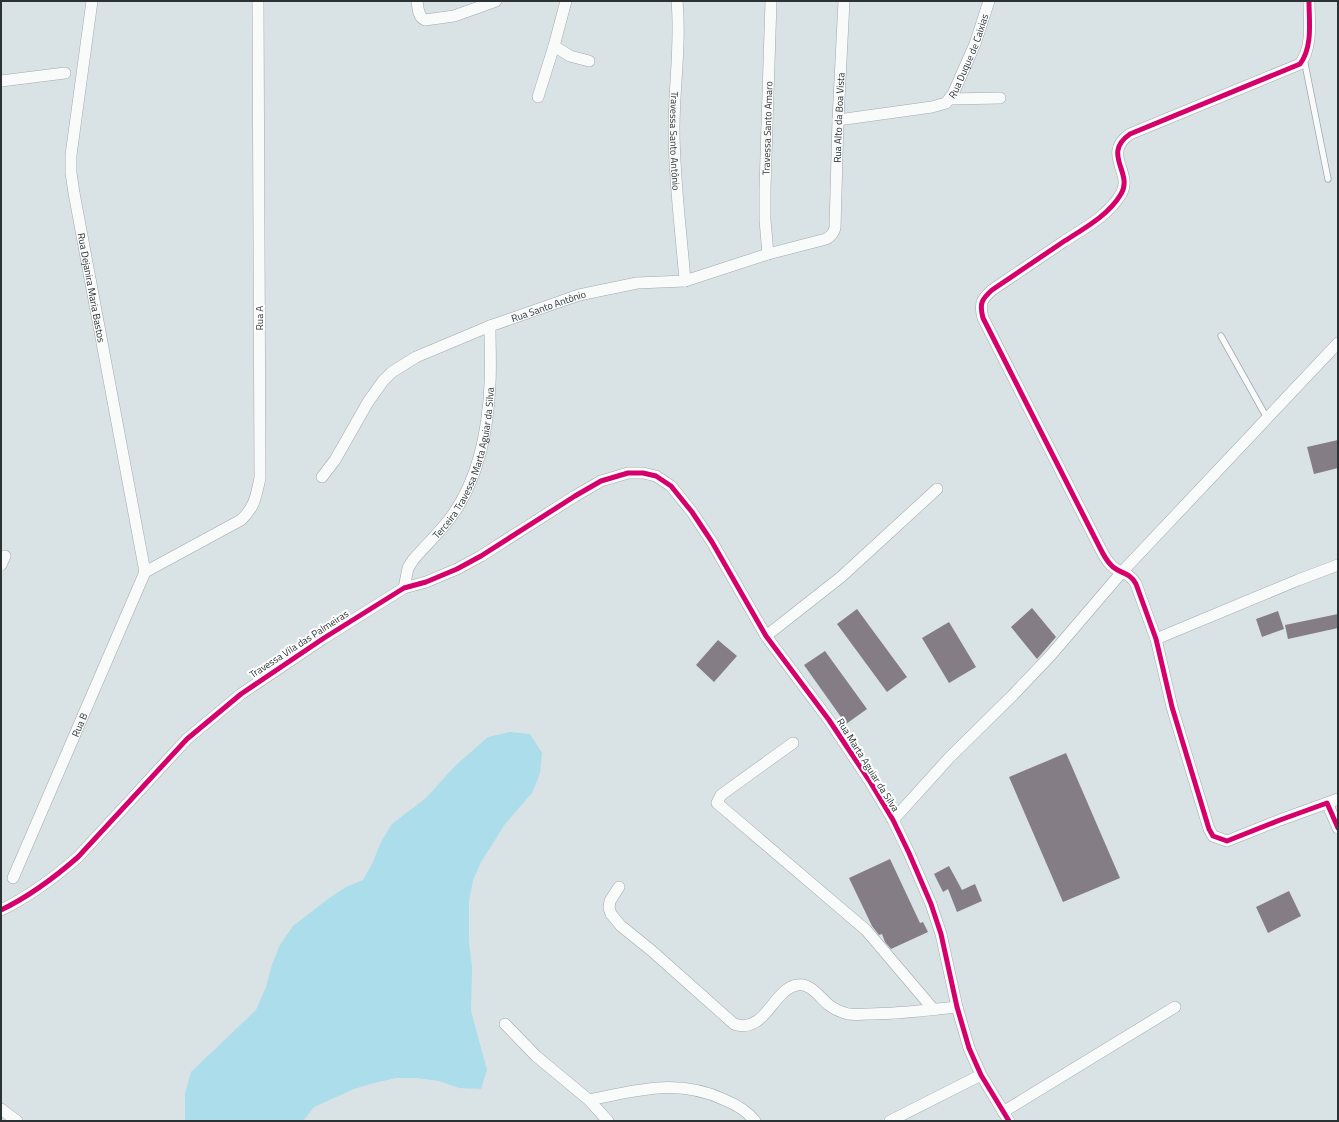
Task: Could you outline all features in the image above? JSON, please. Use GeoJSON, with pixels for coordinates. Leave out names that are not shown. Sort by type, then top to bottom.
{"type":"FeatureCollection","features":[{"type":"Feature","properties":{"kind":"street","name":"Rua Dejanira Maria Bastos"},"geometry":{"type":"LineString","coordinates":[[92,1],[71,155],[71,173],[145,572]]}},
{"type":"Feature","properties":{"kind":"street","name":"Rua A"},"geometry":{"type":"LineString","coordinates":[[145,572],[241,520],[249,512],[255,501],[260,478],[258,1]]}},
{"type":"Feature","properties":{"kind":"street"},"geometry":{"type":"LineString","coordinates":[[417,1],[419,14],[421,18],[425,20],[454,16],[496,1]]}},
{"type":"Feature","properties":{"kind":"street"},"geometry":{"type":"LineString","coordinates":[[538,96],[554,46],[566,1]]}},
{"type":"Feature","properties":{"kind":"street","name":"Travessa Santo Antônio"},"geometry":{"type":"LineString","coordinates":[[677,1],[678,45],[674,139],[676,186],[685,281]]}},
{"type":"Feature","properties":{"kind":"street","name":"Travessa Santo Amaro"},"geometry":{"type":"LineString","coordinates":[[768,254],[765,220],[765,188],[771,1]]}},
{"type":"Feature","properties":{"kind":"street","name":"Rua Alto da Boa Vista"},"geometry":{"type":"LineString","coordinates":[[834,234],[836,216],[838,120],[844,1]]}},
{"type":"Feature","properties":{"kind":"street","name":"Rua Duque de Caixias"},"geometry":{"type":"LineString","coordinates":[[838,120],[940,105],[950,99],[975,44],[989,1]]}},
{"type":"Feature","properties":{"kind":"street"},"geometry":{"type":"LineString","coordinates":[[1309,1],[1308,43],[1304,59],[1300,64],[1125,137],[1117,149],[1117,157],[1124,183],[1123,190],[1117,200],[1102,216],[992,290],[983,298],[980,310],[1071,488],[1089,527],[1110,565],[1132,578],[1136,584],[1156,639],[1172,707],[1209,830],[1213,836],[1227,841],[1333,801],[1338,828]]}},
{"type":"Feature","properties":{"kind":"street"},"geometry":{"type":"LineString","coordinates":[[554,46],[570,56],[589,61]]}},
{"type":"Feature","properties":{"kind":"street"},"geometry":{"type":"LineString","coordinates":[[1,81],[65,73]]}},
{"type":"Feature","properties":{"kind":"street"},"geometry":{"type":"LineString","coordinates":[[950,99],[1000,98]]}},
{"type":"Feature","properties":{"kind":"street","name":"Rua Santo Antônio"},"geometry":{"type":"LineString","coordinates":[[322,477],[335,460],[368,402],[383,381],[392,372],[416,356],[546,305],[594,291],[637,283],[685,281],[768,254],[826,239],[834,234]]}},
{"type":"Feature","properties":{"kind":"street","name":"Terceira Travessa Marta Aguiar da Silva"},"geometry":{"type":"LineString","coordinates":[[404,588],[408,568],[413,560],[451,517],[475,470],[485,436],[490,384],[490,326]]}},
{"type":"Feature","properties":{"kind":"street"},"geometry":{"type":"LineString","coordinates":[[892,820],[946,761],[1051,655],[1122,572],[1338,343]]}},
{"type":"Feature","properties":{"kind":"street","name":"Travessa Vila das Palmeiras"},"geometry":{"type":"LineString","coordinates":[[1,910],[38,890],[78,857],[187,739],[241,694],[324,638],[404,588],[426,582],[458,569],[482,556],[601,481],[628,473],[643,473],[656,476]]}},
{"type":"Feature","properties":{"kind":"street","name":"Rua Marta Aguiar da Silva"},"geometry":{"type":"LineString","coordinates":[[656,476],[671,486],[712,542],[766,636],[829,720],[869,780],[892,820],[931,904],[941,934],[969,1048],[980,1075],[1006,1117]]}},
{"type":"Feature","properties":{"kind":"street"},"geometry":{"type":"LineString","coordinates":[[766,636],[841,577],[937,489]]}},
{"type":"Feature","properties":{"kind":"street"},"geometry":{"type":"LineString","coordinates":[[1156,639],[1338,565]]}},
{"type":"Feature","properties":{"kind":"street","name":"Rua B"},"geometry":{"type":"LineString","coordinates":[[13,878],[145,572]]}},
{"type":"Feature","properties":{"kind":"street"},"geometry":{"type":"LineString","coordinates":[[794,743],[721,795],[717,804],[866,930],[934,1010]]}},
{"type":"Feature","properties":{"kind":"street"},"geometry":{"type":"LineString","coordinates":[[619,887],[610,901],[609,908],[611,914],[621,926],[652,951],[734,1024],[741,1026],[749,1025],[757,1021],[790,987],[802,984],[808,986],[830,1006],[849,1014],[882,1014],[958,1007]]}},
{"type":"Feature","properties":{"kind":"street"},"geometry":{"type":"LineString","coordinates":[[1006,1117],[1175,1007]]}},
{"type":"Feature","properties":{"kind":"street"},"geometry":{"type":"LineString","coordinates":[[505,1024],[536,1056],[589,1100],[608,1121]]}},
{"type":"Feature","properties":{"kind":"street"},"geometry":{"type":"LineString","coordinates":[[890,1121],[980,1075]]}},
{"type":"Feature","properties":{"kind":"street"},"geometry":{"type":"LineString","coordinates":[[589,1100],[651,1088],[673,1086],[691,1088],[721,1098],[741,1107],[755,1121]]}},
{"type":"Feature","properties":{"kind":"street"},"geometry":{"type":"LineString","coordinates":[[1,1109],[17,1121]]}},
{"type":"Feature","properties":{"kind":"lane"},"geometry":{"type":"LineString","coordinates":[[1304,59],[1328,179]]}},
{"type":"Feature","properties":{"kind":"lane"},"geometry":{"type":"LineString","coordinates":[[1221,336],[1267,418]]}},
{"type":"Feature","properties":{"kind":"shaded area"},"geometry":{"type":"Polygon","coordinates":[[[510,732],[530,734],[542,753],[540,773],[532,793],[505,824],[481,862],[473,880],[469,901],[469,943],[472,968],[471,1011],[487,1070],[481,1089],[459,1088],[439,1081],[417,1078],[396,1078],[354,1089],[314,1107],[303,1121],[185,1121],[185,1094],[191,1072],[256,1010],[266,987],[272,965],[280,945],[293,926],[346,887],[363,880],[373,862],[381,842],[392,824],[426,798],[455,766],[488,737],[510,732]]]}},
{"type":"Feature","properties":{"kind":"building"},"geometry":{"type":"Polygon","coordinates":[[[1338,440],[1338,468],[1314,474],[1307,447],[1338,440]]]}},
{"type":"Feature","properties":{"kind":"building"},"geometry":{"type":"Polygon","coordinates":[[[1032,608],[1056,637],[1037,659],[1011,627],[1032,608]]]}},
{"type":"Feature","properties":{"kind":"building"},"geometry":{"type":"Polygon","coordinates":[[[857,609],[907,677],[887,692],[837,624],[857,609]]]}},
{"type":"Feature","properties":{"kind":"building"},"geometry":{"type":"Polygon","coordinates":[[[1278,611],[1284,629],[1262,637],[1256,619],[1278,611]]]}},
{"type":"Feature","properties":{"kind":"building"},"geometry":{"type":"Polygon","coordinates":[[[1338,614],[1338,628],[1288,639],[1285,625],[1338,614]]]}},
{"type":"Feature","properties":{"kind":"building"},"geometry":{"type":"Polygon","coordinates":[[[949,622],[976,667],[949,683],[922,638],[949,622]]]}},
{"type":"Feature","properties":{"kind":"building"},"geometry":{"type":"Polygon","coordinates":[[[718,640],[737,656],[714,682],[696,665],[718,640]]]}},
{"type":"Feature","properties":{"kind":"building"},"geometry":{"type":"Polygon","coordinates":[[[825,651],[867,709],[846,724],[804,665],[825,651]]]}},
{"type":"Feature","properties":{"kind":"building"},"geometry":{"type":"Polygon","coordinates":[[[1066,753],[1120,878],[1063,902],[1009,777],[1066,753]]]}},
{"type":"Feature","properties":{"kind":"building"},"geometry":{"type":"Polygon","coordinates":[[[890,859],[920,923],[923,922],[928,932],[891,949],[885,942],[882,934],[879,935],[872,926],[849,878],[890,859]]]}},
{"type":"Feature","properties":{"kind":"building"},"geometry":{"type":"Polygon","coordinates":[[[949,866],[962,890],[975,884],[982,901],[957,912],[948,889],[943,892],[934,874],[949,866]]]}},
{"type":"Feature","properties":{"kind":"building"},"geometry":{"type":"Polygon","coordinates":[[[1289,891],[1301,916],[1268,933],[1256,907],[1289,891]]]}},
{"type":"Feature","properties":{"kind":"cycle path"},"geometry":{"type":"LineString","coordinates":[[1309,1],[1309,42],[1300,64],[1130,134],[1122,141],[1118,149],[1124,186],[1116,202],[1087,227],[992,290],[982,302],[981,309],[983,318],[1103,555],[1114,568],[1130,577],[1136,584],[1156,639],[1172,707],[1209,829],[1213,836],[1227,841],[1327,803],[1338,828]]}},
{"type":"Feature","properties":{"kind":"cycle path"},"geometry":{"type":"LineString","coordinates":[[1,910],[22,899],[41,886],[78,857],[187,739],[241,694],[324,638],[404,588],[426,582],[457,569],[481,556],[601,481],[628,473],[643,473],[656,476],[671,486],[692,512],[712,542],[766,636],[829,720],[869,780],[893,820],[931,904],[941,934],[957,1007],[969,1048],[981,1075],[1009,1121]]}}]}
